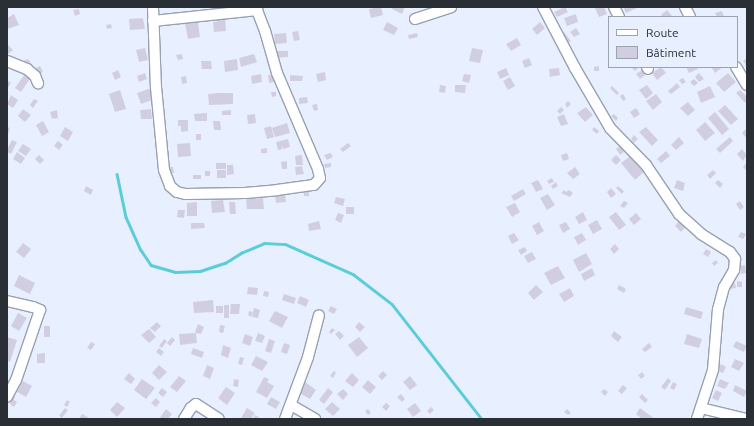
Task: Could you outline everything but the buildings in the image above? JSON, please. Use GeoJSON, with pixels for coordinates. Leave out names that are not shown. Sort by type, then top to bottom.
{"type":"FeatureCollection","features":[{"type":"Feature","properties":{"kind":"street"},"geometry":{"type":"LineString","coordinates":[[153,7],[153,21],[156,86],[164,170],[170,186],[177,192],[186,194],[216,194],[277,190],[314,185],[320,178],[318,169],[277,73],[265,31],[256,8],[153,21]]}},
{"type":"Feature","properties":{"kind":"street"},"geometry":{"type":"LineString","coordinates":[[415,19],[451,7]]}},
{"type":"Feature","properties":{"kind":"street"},"geometry":{"type":"LineString","coordinates":[[543,7],[575,68],[610,128],[646,165],[679,214],[701,234],[730,252],[735,258],[734,270],[724,288],[718,309],[713,370],[698,419]]}},
{"type":"Feature","properties":{"kind":"street"},"geometry":{"type":"LineString","coordinates":[[614,7],[618,16]]}},
{"type":"Feature","properties":{"kind":"street"},"geometry":{"type":"LineString","coordinates":[[685,7],[690,16]]}},
{"type":"Feature","properties":{"kind":"street"},"geometry":{"type":"LineString","coordinates":[[7,61],[27,69],[35,76],[38,83]]}},
{"type":"Feature","properties":{"kind":"street"},"geometry":{"type":"LineString","coordinates":[[737,68],[747,85]]}},
{"type":"Feature","properties":{"kind":"street"},"geometry":{"type":"LineString","coordinates":[[7,302],[34,307],[40,310],[16,380],[7,397]]}},
{"type":"Feature","properties":{"kind":"street"},"geometry":{"type":"LineString","coordinates":[[285,419],[308,357],[318,315]]}},
{"type":"Feature","properties":{"kind":"street"},"geometry":{"type":"LineString","coordinates":[[184,419],[191,408],[196,404],[219,419]]}},
{"type":"Feature","properties":{"kind":"street"},"geometry":{"type":"LineString","coordinates":[[291,405],[315,419]]}},
{"type":"Feature","properties":{"kind":"street"},"geometry":{"type":"LineString","coordinates":[[701,408],[746,419]]}},
{"type":"Feature","properties":{"kind":"waterway"},"geometry":{"type":"LineString","coordinates":[[117,174],[126,217],[141,250],[151,265],[175,272],[200,271],[225,263],[241,253],[264,243],[285,244],[353,274],[392,304],[482,419]]}}]}
